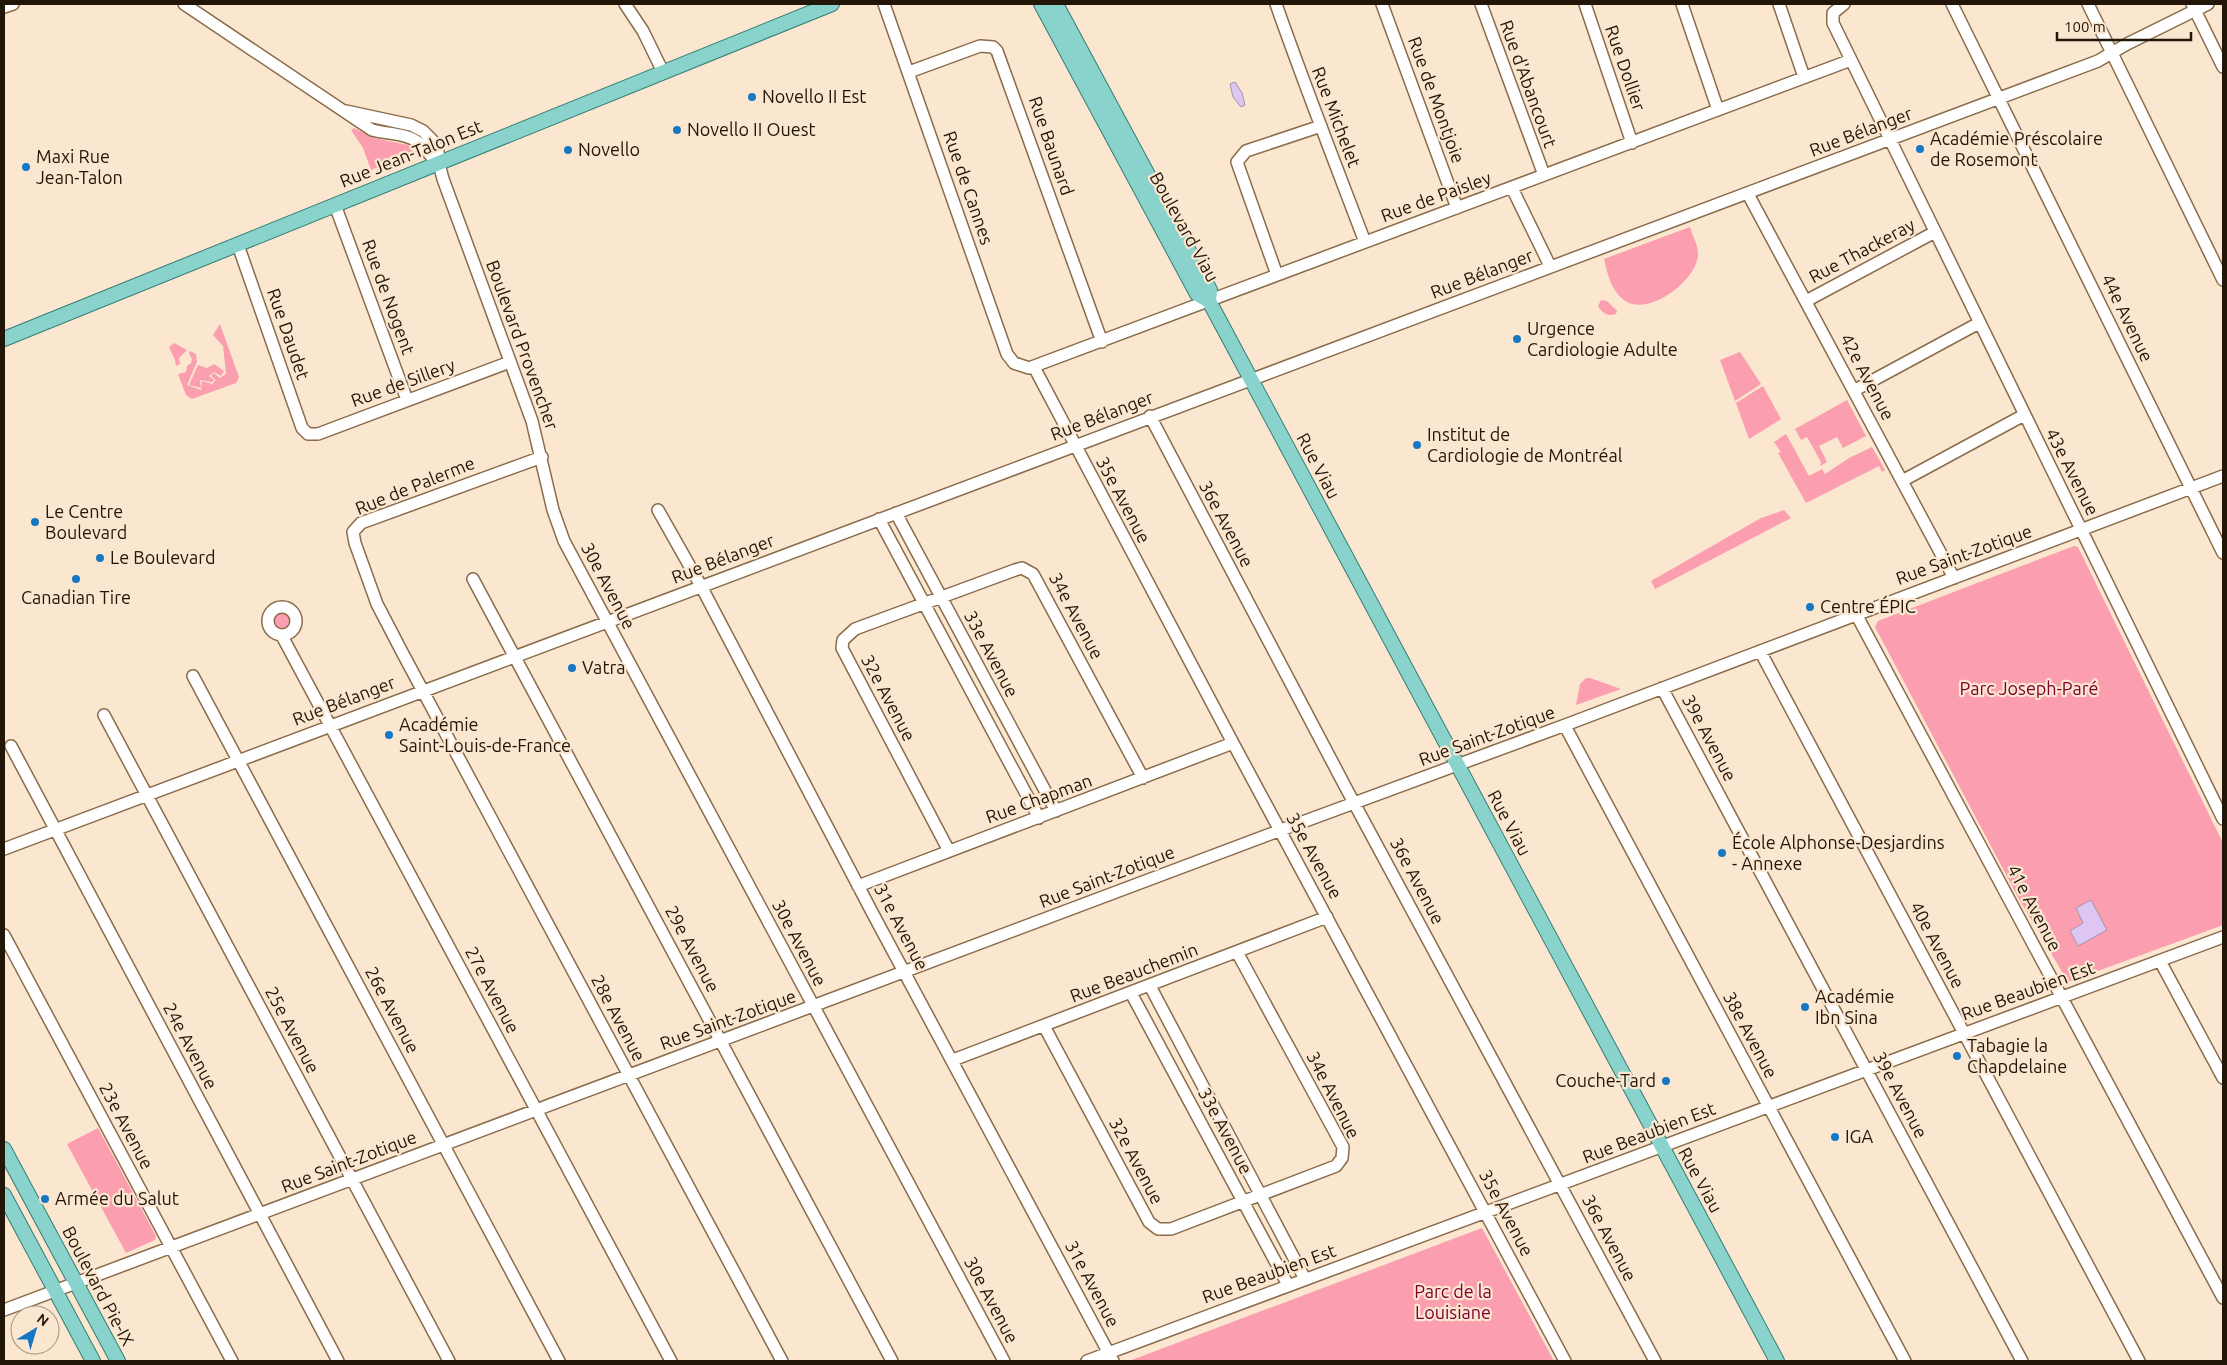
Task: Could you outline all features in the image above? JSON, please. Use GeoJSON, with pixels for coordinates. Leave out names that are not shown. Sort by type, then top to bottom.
{"type":"FeatureCollection","features":[{"type":"Feature","properties":{"kind":"main road","name":"Rue Jean-Talon Est"},"geometry":{"type":"LineString","coordinates":[[4,339],[832,4]]}},
{"type":"Feature","properties":{"kind":"main road","name":"Boulevard Viau"},"geometry":{"type":"LineString","coordinates":[[1041,4],[1197,294],[1209,301],[1210,290],[1056,4]]}},
{"type":"Feature","properties":{"kind":"main road","name":"Rue Viau"},"geometry":{"type":"LineString","coordinates":[[1209,301],[1661,1148],[1777,1361]]}},
{"type":"Feature","properties":{"kind":"main road","name":"Boulevard Pie-IX"},"geometry":{"type":"LineString","coordinates":[[4,1149],[118,1361]]}},
{"type":"Feature","properties":{"kind":"main road"},"geometry":{"type":"LineString","coordinates":[[4,1195],[93,1361]]}},
{"type":"Feature","properties":{"kind":"street"},"geometry":{"type":"LineString","coordinates":[[4,7],[14,4]]}},
{"type":"Feature","properties":{"kind":"street","name":"Boulevard Provencher"},"geometry":{"type":"LineString","coordinates":[[184,4],[346,111],[420,129],[436,146],[438,164],[510,362],[542,457],[553,510],[564,541]]}},
{"type":"Feature","properties":{"kind":"street"},"geometry":{"type":"LineString","coordinates":[[625,4],[643,31],[663,72]]}},
{"type":"Feature","properties":{"kind":"street","name":"Rue de Cannes"},"geometry":{"type":"LineString","coordinates":[[884,4],[1007,354],[1014,364],[1025,368],[1034,367]]}},
{"type":"Feature","properties":{"kind":"street","name":"Rue Michelet"},"geometry":{"type":"LineString","coordinates":[[1276,4],[1366,242]]}},
{"type":"Feature","properties":{"kind":"street","name":"Rue de Montjoie"},"geometry":{"type":"LineString","coordinates":[[1382,4],[1457,208]]}},
{"type":"Feature","properties":{"kind":"street","name":"Rue d'Abancourt"},"geometry":{"type":"LineString","coordinates":[[1481,4],[1544,175]]}},
{"type":"Feature","properties":{"kind":"street","name":"Rue Dollier"},"geometry":{"type":"LineString","coordinates":[[1585,4],[1632,143]]}},
{"type":"Feature","properties":{"kind":"street"},"geometry":{"type":"LineString","coordinates":[[1682,4],[1718,110]]}},
{"type":"Feature","properties":{"kind":"street"},"geometry":{"type":"LineString","coordinates":[[1779,4],[1804,77]]}},
{"type":"Feature","properties":{"kind":"street","name":"43e Avenue"},"geometry":{"type":"LineString","coordinates":[[1844,4],[1835,9],[1832,17],[1934,232],[2223,819]]}},
{"type":"Feature","properties":{"kind":"street","name":"44e Avenue"},"geometry":{"type":"LineString","coordinates":[[1952,4],[2223,553]]}},
{"type":"Feature","properties":{"kind":"street"},"geometry":{"type":"LineString","coordinates":[[2088,4],[2223,280]]}},
{"type":"Feature","properties":{"kind":"street","name":"Rue Bélanger"},"geometry":{"type":"LineString","coordinates":[[4,848],[2098,61],[2193,7],[2208,4]]}},
{"type":"Feature","properties":{"kind":"street"},"geometry":{"type":"LineString","coordinates":[[2193,7],[2223,67]]}},
{"type":"Feature","properties":{"kind":"street","name":"Rue Baunard"},"geometry":{"type":"LineString","coordinates":[[909,72],[980,46],[986,45],[998,51],[1102,342]]}},
{"type":"Feature","properties":{"kind":"street","name":"Rue de Paisley"},"geometry":{"type":"LineString","coordinates":[[1034,367],[1852,60]]}},
{"type":"Feature","properties":{"kind":"street"},"geometry":{"type":"LineString","coordinates":[[1277,275],[1237,162],[1241,154],[1246,151],[1321,126]]}},
{"type":"Feature","properties":{"kind":"street"},"geometry":{"type":"LineString","coordinates":[[1512,188],[1550,266]]}},
{"type":"Feature","properties":{"kind":"street","name":"42e Avenue"},"geometry":{"type":"LineString","coordinates":[[1748,194],[1855,390],[1954,578]]}},
{"type":"Feature","properties":{"kind":"street","name":"Rue de Nogent"},"geometry":{"type":"LineString","coordinates":[[335,205],[407,400]]}},
{"type":"Feature","properties":{"kind":"street","name":"Rue Thackeray"},"geometry":{"type":"LineString","coordinates":[[1806,301],[1934,232]]}},
{"type":"Feature","properties":{"kind":"street","name":"Rue Daudet"},"geometry":{"type":"LineString","coordinates":[[238,245],[302,428],[308,434]]}},
{"type":"Feature","properties":{"kind":"street"},"geometry":{"type":"LineString","coordinates":[[1855,390],[1980,323]]}},
{"type":"Feature","properties":{"kind":"street","name":"Rue de Sillery"},"geometry":{"type":"LineString","coordinates":[[308,434],[318,434],[510,362]]}},
{"type":"Feature","properties":{"kind":"street","name":"35e Avenue"},"geometry":{"type":"LineString","coordinates":[[1034,367],[1074,446],[1565,1361]]}},
{"type":"Feature","properties":{"kind":"street","name":"36e Avenue"},"geometry":{"type":"LineString","coordinates":[[1150,416],[1355,804],[1655,1361]]}},
{"type":"Feature","properties":{"kind":"street"},"geometry":{"type":"LineString","coordinates":[[1902,481],[2024,416]]}},
{"type":"Feature","properties":{"kind":"street","name":"Rue de Palerme"},"geometry":{"type":"LineString","coordinates":[[422,691],[377,604],[355,543],[354,529],[364,521],[542,457]]}},
{"type":"Feature","properties":{"kind":"street","name":"Rue Saint-Zotique"},"geometry":{"type":"LineString","coordinates":[[4,1310],[905,973],[1281,830],[1565,726],[2223,476]]}},
{"type":"Feature","properties":{"kind":"street","name":"31e Avenue"},"geometry":{"type":"LineString","coordinates":[[658,510],[701,586],[858,886],[1111,1357]]}},
{"type":"Feature","properties":{"kind":"street","name":"33e Avenue"},"geometry":{"type":"LineString","coordinates":[[896,513],[1056,811]]}},
{"type":"Feature","properties":{"kind":"street","name":"33e Avenue"},"geometry":{"type":"LineString","coordinates":[[879,519],[1039,818]]}},
{"type":"Feature","properties":{"kind":"street","name":"30e Avenue"},"geometry":{"type":"LineString","coordinates":[[564,541],[1004,1361]]}},
{"type":"Feature","properties":{"kind":"street","name":"34e Avenue"},"geometry":{"type":"LineString","coordinates":[[923,603],[1022,568],[1033,574],[1143,778]]}},
{"type":"Feature","properties":{"kind":"street","name":"29e Avenue"},"geometry":{"type":"LineString","coordinates":[[473,579],[892,1361]]}},
{"type":"Feature","properties":{"kind":"street","name":"32e Avenue"},"geometry":{"type":"LineString","coordinates":[[923,603],[855,629],[843,640],[842,648],[949,851]]}},
{"type":"Feature","properties":{"kind":"street","name":"41e Avenue"},"geometry":{"type":"LineString","coordinates":[[1856,614],[2223,1298]]}},
{"type":"Feature","properties":{"kind":"street","name":"27e Avenue"},"geometry":{"type":"LineString","coordinates":[[282,636],[671,1361]]}},
{"type":"Feature","properties":{"kind":"street","name":"40e Avenue"},"geometry":{"type":"LineString","coordinates":[[1760,651],[2139,1361]]}},
{"type":"Feature","properties":{"kind":"street","name":"26e Avenue"},"geometry":{"type":"LineString","coordinates":[[193,676],[559,1361]]}},
{"type":"Feature","properties":{"kind":"street","name":"39e Avenue"},"geometry":{"type":"LineString","coordinates":[[1662,688],[2022,1361]]}},
{"type":"Feature","properties":{"kind":"street","name":"28e Avenue"},"geometry":{"type":"LineString","coordinates":[[422,691],[782,1361]]}},
{"type":"Feature","properties":{"kind":"street","name":"25e Avenue"},"geometry":{"type":"LineString","coordinates":[[104,715],[449,1361]]}},
{"type":"Feature","properties":{"kind":"street","name":"38e Avenue"},"geometry":{"type":"LineString","coordinates":[[1565,726],[1905,1361]]}},
{"type":"Feature","properties":{"kind":"street","name":"Rue Chapman"},"geometry":{"type":"LineString","coordinates":[[858,886],[1233,743]]}},
{"type":"Feature","properties":{"kind":"street","name":"24e Avenue"},"geometry":{"type":"LineString","coordinates":[[10,746],[338,1361]]}},
{"type":"Feature","properties":{"kind":"street","name":"Rue Beauchemin"},"geometry":{"type":"LineString","coordinates":[[953,1060],[1328,917]]}},
{"type":"Feature","properties":{"kind":"street","name":"23e Avenue"},"geometry":{"type":"LineString","coordinates":[[4,935],[232,1361]]}},
{"type":"Feature","properties":{"kind":"street","name":"Rue Beaubien Est"},"geometry":{"type":"LineString","coordinates":[[1087,1361],[1111,1357],[1305,1279],[1661,1148],[2223,937]]}},
{"type":"Feature","properties":{"kind":"street","name":"34e Avenue"},"geometry":{"type":"LineString","coordinates":[[1237,952],[1343,1147],[1342,1158],[1336,1166],[1243,1200]]}},
{"type":"Feature","properties":{"kind":"street"},"geometry":{"type":"LineString","coordinates":[[2160,962],[2223,1078]]}},
{"type":"Feature","properties":{"kind":"street","name":"33e Avenue"},"geometry":{"type":"LineString","coordinates":[[1150,986],[1305,1279]]}},
{"type":"Feature","properties":{"kind":"street","name":"33e Avenue"},"geometry":{"type":"LineString","coordinates":[[1131,993],[1288,1286]]}},
{"type":"Feature","properties":{"kind":"street","name":"32e Avenue"},"geometry":{"type":"LineString","coordinates":[[1044,1026],[1149,1222],[1158,1230],[1171,1229],[1243,1200]]}},
{"type":"Feature","properties":{"kind":"green space"},"geometry":{"type":"Polygon","coordinates":[[[354,128],[374,138],[408,145],[414,153],[371,170],[363,148],[351,130],[354,128]]]}},
{"type":"Feature","properties":{"kind":"green space"},"geometry":{"type":"Polygon","coordinates":[[[1690,227],[1698,253],[1691,273],[1682,283],[1660,299],[1637,305],[1627,302],[1617,293],[1611,283],[1604,259],[1690,227]]]}},
{"type":"Feature","properties":{"kind":"green space"},"geometry":{"type":"Polygon","coordinates":[[[1601,300],[1607,301],[1617,311],[1616,314],[1608,315],[1601,311],[1598,306],[1601,300]]]}},
{"type":"Feature","properties":{"kind":"green space"},"geometry":{"type":"Polygon","coordinates":[[[220,324],[239,377],[236,383],[192,399],[186,395],[178,374],[186,372],[187,366],[191,363],[190,351],[196,354],[197,362],[187,385],[201,390],[202,381],[212,384],[216,380],[211,376],[214,373],[220,378],[226,374],[223,346],[213,335],[220,324]]]}},
{"type":"Feature","properties":{"kind":"green space"},"geometry":{"type":"Polygon","coordinates":[[[174,343],[187,350],[179,358],[180,364],[176,366],[169,347],[174,343]]]}},
{"type":"Feature","properties":{"kind":"green space"},"geometry":{"type":"Polygon","coordinates":[[[1740,352],[1761,384],[1735,401],[1720,360],[1740,352]]]}},
{"type":"Feature","properties":{"kind":"green space"},"geometry":{"type":"Polygon","coordinates":[[[214,364],[224,371],[221,376],[214,372],[209,376],[214,380],[212,382],[200,380],[201,388],[189,385],[198,365],[207,368],[214,364]]]}},
{"type":"Feature","properties":{"kind":"green space"},"geometry":{"type":"Polygon","coordinates":[[[1763,386],[1781,419],[1749,439],[1736,403],[1763,386]]]}},
{"type":"Feature","properties":{"kind":"green space"},"geometry":{"type":"Polygon","coordinates":[[[1847,400],[1866,436],[1843,448],[1837,437],[1819,446],[1827,462],[1820,466],[1821,462],[1807,437],[1801,440],[1795,429],[1847,400]]]}},
{"type":"Feature","properties":{"kind":"green space"},"geometry":{"type":"Polygon","coordinates":[[[1786,434],[1809,476],[1822,469],[1825,474],[1849,458],[1872,447],[1885,470],[1882,472],[1879,466],[1806,503],[1778,453],[1781,452],[1774,442],[1786,434]]]}},
{"type":"Feature","properties":{"kind":"green space"},"geometry":{"type":"Polygon","coordinates":[[[1784,510],[1791,518],[1655,589],[1651,581],[1761,518],[1784,510]]]}},
{"type":"Feature","properties":{"kind":"green space","name":"Parc Joseph-Paré"},"geometry":{"type":"Polygon","coordinates":[[[2074,546],[2078,547],[2223,843],[2223,925],[2068,982],[2019,899],[1875,627],[1878,621],[2074,546]]]}},
{"type":"Feature","properties":{"kind":"green space"},"geometry":{"type":"Polygon","coordinates":[[[278,612],[286,612],[291,617],[289,628],[278,630],[273,625],[273,617],[278,612]]]}},
{"type":"Feature","properties":{"kind":"green space"},"geometry":{"type":"Polygon","coordinates":[[[1586,678],[1621,689],[1576,705],[1580,684],[1586,678]]]}},
{"type":"Feature","properties":{"kind":"green space"},"geometry":{"type":"Polygon","coordinates":[[[98,1128],[156,1236],[155,1240],[126,1253],[67,1144],[98,1128]]]}},
{"type":"Feature","properties":{"kind":"green space","name":"Parc de la Louisiane"},"geometry":{"type":"Polygon","coordinates":[[[1482,1228],[1554,1361],[1129,1361],[1482,1228]]]}},
{"type":"Feature","properties":{"kind":"shaded area"},"geometry":{"type":"Polygon","coordinates":[[[1235,82],[1242,93],[1245,105],[1241,107],[1233,97],[1230,84],[1235,82]]]}},
{"type":"Feature","properties":{"kind":"shaded area"},"geometry":{"type":"Polygon","coordinates":[[[2091,900],[2107,930],[2078,946],[2070,931],[2083,923],[2076,908],[2091,900]]]}},
{"type":"Feature","properties":{"kind":"place","name":"Novello II Est"},"geometry":{"type":"Point","coordinates":[752,97]}},
{"type":"Feature","properties":{"kind":"place","name":"Novello II Ouest"},"geometry":{"type":"Point","coordinates":[677,130]}},
{"type":"Feature","properties":{"kind":"place","name":"Académie Préscolaire de Rosemont"},"geometry":{"type":"Point","coordinates":[1920,149]}},
{"type":"Feature","properties":{"kind":"place","name":"Novello"},"geometry":{"type":"Point","coordinates":[568,150]}},
{"type":"Feature","properties":{"kind":"place","name":"Maxi Rue Jean-Talon"},"geometry":{"type":"Point","coordinates":[26,167]}},
{"type":"Feature","properties":{"kind":"place","name":"Urgence Cardiologie Adulte"},"geometry":{"type":"Point","coordinates":[1517,339]}},
{"type":"Feature","properties":{"kind":"place","name":"Institut de Cardiologie de Montréal"},"geometry":{"type":"Point","coordinates":[1417,445]}},
{"type":"Feature","properties":{"kind":"place","name":"Le Centre Boulevard"},"geometry":{"type":"Point","coordinates":[35,522]}},
{"type":"Feature","properties":{"kind":"place","name":"Le Boulevard"},"geometry":{"type":"Point","coordinates":[100,558]}},
{"type":"Feature","properties":{"kind":"place","name":"Canadian Tire"},"geometry":{"type":"Point","coordinates":[76,579]}},
{"type":"Feature","properties":{"kind":"place","name":"Centre ÉPIC"},"geometry":{"type":"Point","coordinates":[1810,607]}},
{"type":"Feature","properties":{"kind":"place","name":"Vatra"},"geometry":{"type":"Point","coordinates":[572,668]}},
{"type":"Feature","properties":{"kind":"place","name":"Académie Saint-Louis-de-France"},"geometry":{"type":"Point","coordinates":[389,735]}},
{"type":"Feature","properties":{"kind":"place","name":"École Alphonse-Desjardins - Annexe"},"geometry":{"type":"Point","coordinates":[1722,853]}},
{"type":"Feature","properties":{"kind":"place","name":"Académie Ibn Sina"},"geometry":{"type":"Point","coordinates":[1805,1007]}},
{"type":"Feature","properties":{"kind":"place","name":"Tabagie la Chapdelaine"},"geometry":{"type":"Point","coordinates":[1957,1056]}},
{"type":"Feature","properties":{"kind":"place","name":"Couche-Tard"},"geometry":{"type":"Point","coordinates":[1666,1081]}},
{"type":"Feature","properties":{"kind":"place","name":"IGA"},"geometry":{"type":"Point","coordinates":[1835,1137]}},
{"type":"Feature","properties":{"kind":"place","name":"Armée du Salut"},"geometry":{"type":"Point","coordinates":[45,1199]}}]}
